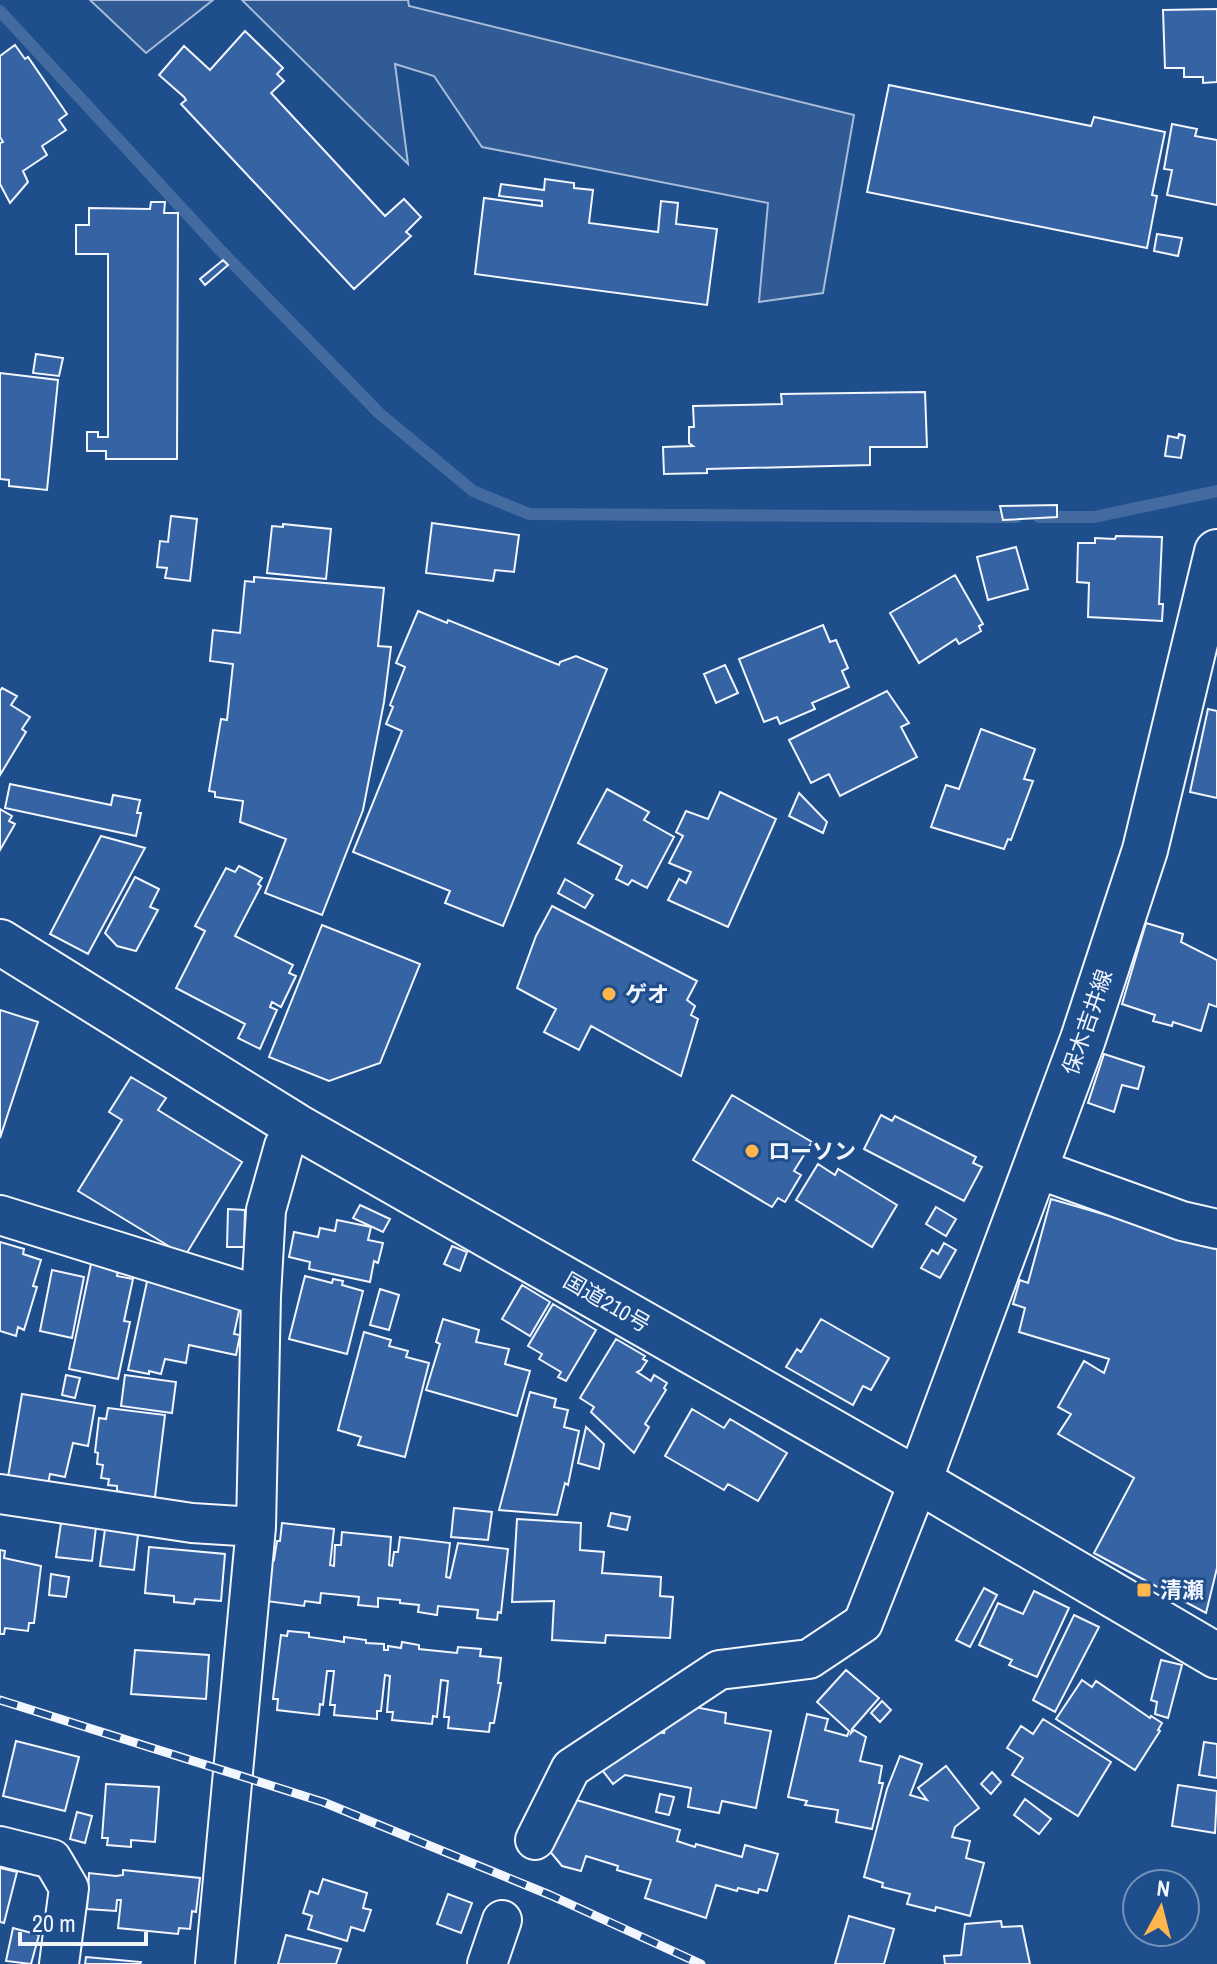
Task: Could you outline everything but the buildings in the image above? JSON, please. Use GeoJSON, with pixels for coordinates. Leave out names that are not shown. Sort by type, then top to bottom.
{"type":"FeatureCollection","features":[{"type":"Feature","properties":{"kind":"main road","name":"保木吉井線"},"geometry":{"type":"LineString","coordinates":[[919,1481],[1083,1039],[1145,850],[1217,552]]}},
{"type":"Feature","properties":{"kind":"main road","name":"国道210号"},"geometry":{"type":"LineString","coordinates":[[0,942],[296,1126],[919,1481],[1217,1656]]}},
{"type":"Feature","properties":{"kind":"street"},"geometry":{"type":"LineString","coordinates":[[215,1964],[256,1527],[266,1210],[284,1146],[296,1126]]}},
{"type":"Feature","properties":{"kind":"street"},"geometry":{"type":"LineString","coordinates":[[1035,1168],[1182,1221],[1217,1229]]}},
{"type":"Feature","properties":{"kind":"street"},"geometry":{"type":"LineString","coordinates":[[0,1215],[261,1296]]}},
{"type":"Feature","properties":{"kind":"street"},"geometry":{"type":"LineString","coordinates":[[535,1840],[571,1768],[719,1670],[809,1659],[863,1623],[919,1481]]}},
{"type":"Feature","properties":{"kind":"street"},"geometry":{"type":"LineString","coordinates":[[0,1494],[192,1523],[256,1527]]}},
{"type":"Feature","properties":{"kind":"street"},"geometry":{"type":"LineString","coordinates":[[0,1846],[52,1859],[69,1888],[59,1964]]}},
{"type":"Feature","properties":{"kind":"street"},"geometry":{"type":"LineString","coordinates":[[487,1964],[502,1920]]}},
{"type":"Feature","properties":{"kind":"shaded area"},"geometry":{"type":"Polygon","coordinates":[[[90,0],[213,0],[146,53],[90,0]]]}},
{"type":"Feature","properties":{"kind":"shaded area"},"geometry":{"type":"Polygon","coordinates":[[[242,0],[408,0],[409,6],[854,115],[823,293],[759,302],[768,203],[482,147],[434,76],[395,64],[408,164],[242,0]]]}},
{"type":"Feature","properties":{"kind":"waterway"},"geometry":{"type":"LineString","coordinates":[[0,11],[222,252],[379,413],[473,491],[529,514],[1017,517]]}},
{"type":"Feature","properties":{"kind":"waterway"},"geometry":{"type":"LineString","coordinates":[[1039,517],[1094,517],[1217,491]]}},
{"type":"Feature","properties":{"kind":"railway"},"geometry":{"type":"LineString","coordinates":[[0,1700],[323,1802],[550,1895],[701,1964]]}},
{"type":"Feature","properties":{"kind":"place","name":"ゲオ"},"geometry":{"type":"Point","coordinates":[609,994]}},
{"type":"Feature","properties":{"kind":"place","name":"ローソン"},"geometry":{"type":"Point","coordinates":[752,1151]}},
{"type":"Feature","properties":{"kind":"place","name":"清瀬"},"geometry":{"type":"Point","coordinates":[1144,1590]}}]}
